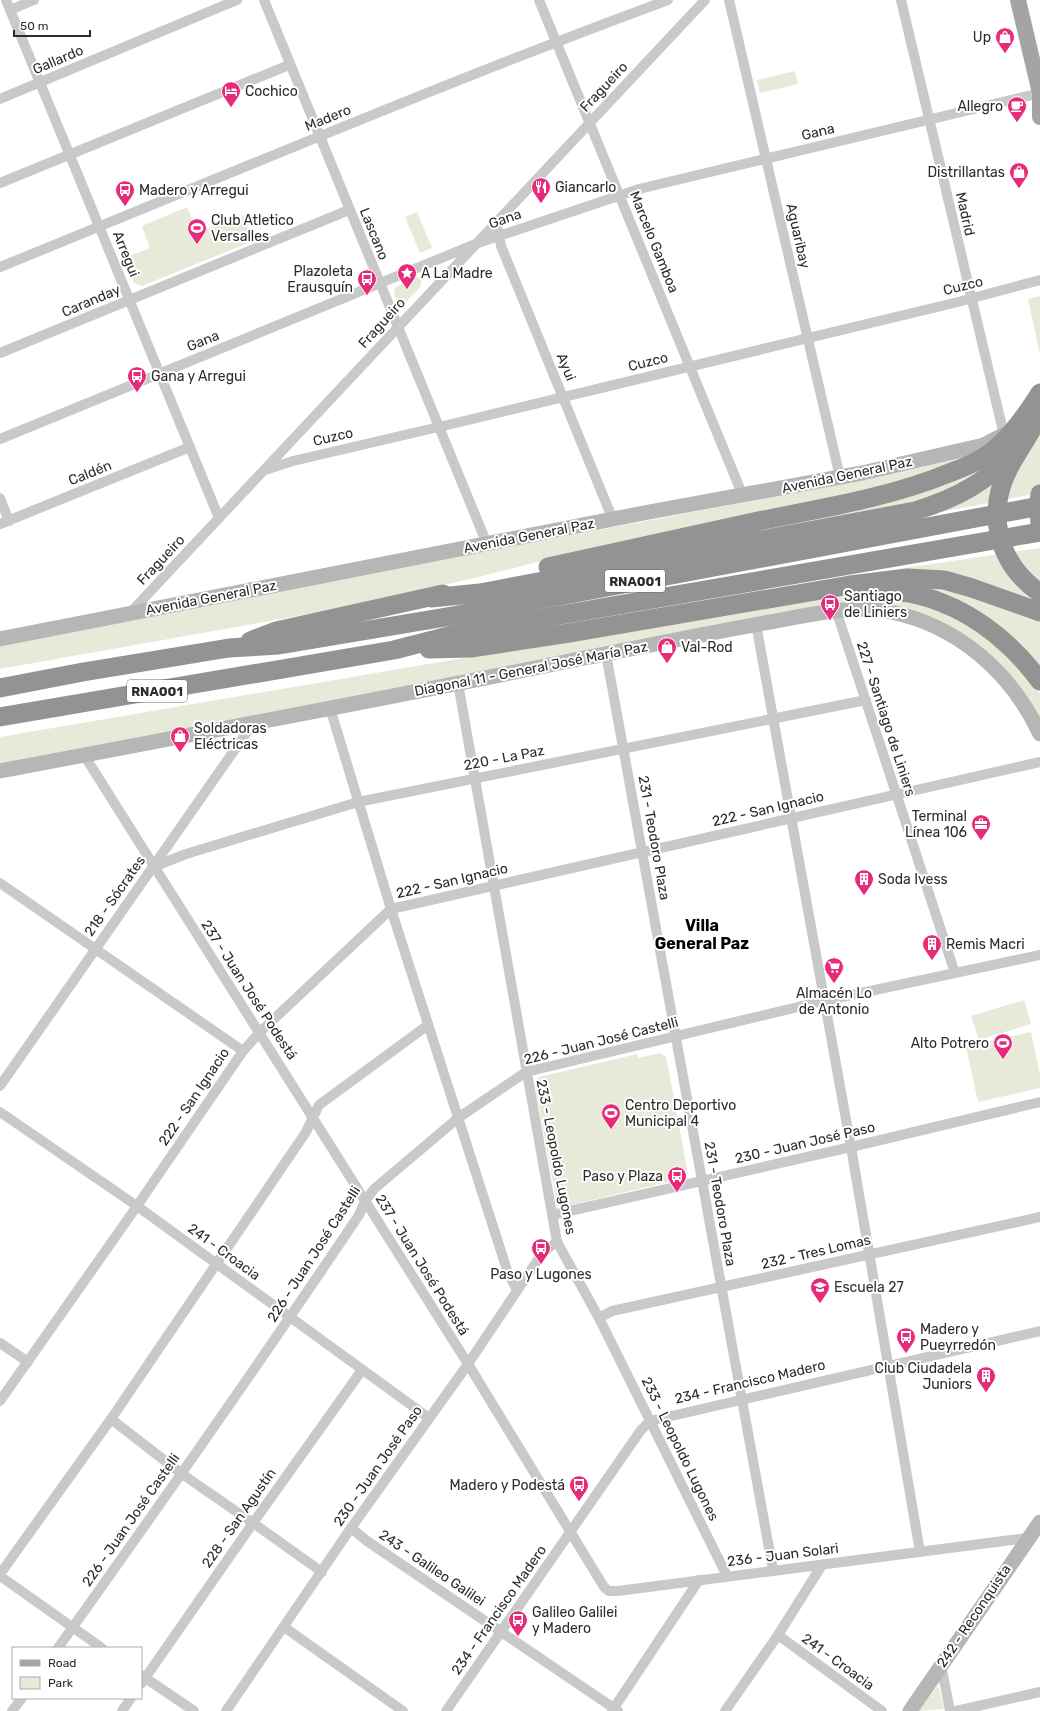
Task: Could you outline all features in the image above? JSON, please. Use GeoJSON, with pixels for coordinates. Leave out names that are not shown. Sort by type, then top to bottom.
{"type":"FeatureCollection","features":[{"type":"Feature","properties":{"kind":"highway"},"geometry":{"type":"LineString","coordinates":[[230,648],[276,631],[431,598],[518,574],[898,491],[928,482],[958,470],[989,454],[1005,441],[1030,410],[1040,393]]}},
{"type":"Feature","properties":{"kind":"highway"},"geometry":{"type":"LineString","coordinates":[[1040,413],[1033,429],[1008,471],[999,496],[997,510],[997,523],[1005,552],[1014,568],[1026,583],[1040,593]]}},
{"type":"Feature","properties":{"kind":"highway"},"geometry":{"type":"LineString","coordinates":[[431,598],[480,593],[915,511],[960,495],[988,477],[1040,427]]}},
{"type":"Feature","properties":{"kind":"highway"},"geometry":{"type":"LineString","coordinates":[[1040,494],[1040,525]]}},
{"type":"Feature","properties":{"kind":"highway","name":"RNA001"},"geometry":{"type":"LineString","coordinates":[[5,686],[230,648],[279,645],[452,616],[1040,506]]}},
{"type":"Feature","properties":{"kind":"highway","name":"RNA001"},"geometry":{"type":"LineString","coordinates":[[4,717],[394,650],[475,630],[1040,532]]}},
{"type":"Feature","properties":{"kind":"highway"},"geometry":{"type":"LineString","coordinates":[[394,650],[471,648],[621,625],[850,585],[908,578],[944,580],[972,588],[1040,612]]}},
{"type":"Feature","properties":{"kind":"highway"},"geometry":{"type":"LineString","coordinates":[[850,585],[897,591],[940,602],[967,615],[988,628],[1005,642],[1028,664],[1040,681]]}},
{"type":"Feature","properties":{"kind":"main road"},"geometry":{"type":"LineString","coordinates":[[1018,0],[1040,94],[1040,117]]}},
{"type":"Feature","properties":{"kind":"street"},"geometry":{"type":"LineString","coordinates":[[8,5],[34,0]]}},
{"type":"Feature","properties":{"kind":"street","name":"Gallardo"},"geometry":{"type":"LineString","coordinates":[[0,99],[237,0]]}},
{"type":"Feature","properties":{"kind":"street","name":"Lascano"},"geometry":{"type":"LineString","coordinates":[[264,0],[289,65],[487,544]]}},
{"type":"Feature","properties":{"kind":"street","name":"Marcelo Gamboa"},"geometry":{"type":"LineString","coordinates":[[539,0],[743,496]]}},
{"type":"Feature","properties":{"kind":"street","name":"Madero"},"geometry":{"type":"LineString","coordinates":[[0,267],[319,137],[557,42],[668,0]]}},
{"type":"Feature","properties":{"kind":"street","name":"Fragueiro"},"geometry":{"type":"LineString","coordinates":[[129,614],[432,289],[478,243],[705,0]]}},
{"type":"Feature","properties":{"kind":"street","name":"Aguaribay"},"geometry":{"type":"LineString","coordinates":[[729,0],[840,477]]}},
{"type":"Feature","properties":{"kind":"street","name":"Madrid"},"geometry":{"type":"LineString","coordinates":[[901,0],[1004,435]]}},
{"type":"Feature","properties":{"kind":"street","name":"Arregui"},"geometry":{"type":"LineString","coordinates":[[8,5],[219,518]]}},
{"type":"Feature","properties":{"kind":"street"},"geometry":{"type":"LineString","coordinates":[[0,183],[289,65]]}},
{"type":"Feature","properties":{"kind":"street","name":"Gana"},"geometry":{"type":"LineString","coordinates":[[0,439],[478,243],[620,195],[766,158],[1040,94]]}},
{"type":"Feature","properties":{"kind":"street","name":"Caranday"},"geometry":{"type":"LineString","coordinates":[[0,353],[349,210]]}},
{"type":"Feature","properties":{"kind":"street","name":"Ayui"},"geometry":{"type":"LineString","coordinates":[[496,223],[499,236],[613,520]]}},
{"type":"Feature","properties":{"kind":"street","name":"Cuzco"},"geometry":{"type":"LineString","coordinates":[[263,471],[293,461],[971,299],[1040,280]]}},
{"type":"Feature","properties":{"kind":"street","name":"Avenida General Paz"},"geometry":{"type":"LineString","coordinates":[[1,636],[129,614],[743,496],[840,477],[984,445],[1004,435],[1024,417],[1040,398]]}},
{"type":"Feature","properties":{"kind":"street","name":"Caldén"},"geometry":{"type":"LineString","coordinates":[[5,522],[190,447]]}},
{"type":"Feature","properties":{"kind":"street"},"geometry":{"type":"LineString","coordinates":[[0,498],[5,522]]}},
{"type":"Feature","properties":{"kind":"street","name":"Diagonal 11 - General José María Paz"},"geometry":{"type":"LineString","coordinates":[[0,771],[756,624],[836,610],[867,609],[890,612],[912,618],[954,636],[979,654],[1006,680],[1020,698],[1040,734]]}},
{"type":"Feature","properties":{"kind":"street","name":"227 - Santiago de Liniers"},"geometry":{"type":"LineString","coordinates":[[836,610],[955,973]]}},
{"type":"Feature","properties":{"kind":"street"},"geometry":{"type":"LineString","coordinates":[[756,624],[823,1001],[851,1147],[920,1552]]}},
{"type":"Feature","properties":{"kind":"street","name":"231 - Teodoro Plaza"},"geometry":{"type":"LineString","coordinates":[[606,654],[772,1570]]}},
{"type":"Feature","properties":{"kind":"street","name":"233 - Leopoldo Lugones"},"geometry":{"type":"LineString","coordinates":[[458,683],[557,1242],[599,1318],[727,1576]]}},
{"type":"Feature","properties":{"kind":"street","name":"220 - La Paz"},"geometry":{"type":"LineString","coordinates":[[153,866],[186,854],[358,802],[866,700]]}},
{"type":"Feature","properties":{"kind":"street"},"geometry":{"type":"LineString","coordinates":[[330,708],[391,910],[508,1272],[517,1290]]}},
{"type":"Feature","properties":{"kind":"street","name":"218 - Sócrates"},"geometry":{"type":"LineString","coordinates":[[0,1086],[254,722]]}},
{"type":"Feature","properties":{"kind":"street","name":"237 - Juan José Podestá"},"geometry":{"type":"LineString","coordinates":[[84,755],[468,1364],[604,1587],[609,1591],[618,1591],[699,1580]]}},
{"type":"Feature","properties":{"kind":"street","name":"222 - San Ignacio"},"geometry":{"type":"LineString","coordinates":[[0,1401],[137,1206],[243,1051],[260,1032],[391,910],[1040,762]]}},
{"type":"Feature","properties":{"kind":"street"},"geometry":{"type":"LineString","coordinates":[[0,883],[243,1051]]}},
{"type":"Feature","properties":{"kind":"street","name":"226 - Juan José Castelli"},"geometry":{"type":"LineString","coordinates":[[59,1647],[182,1474],[290,1318],[359,1215],[365,1201],[374,1189],[458,1118],[526,1072],[823,1001],[1040,955]]}},
{"type":"Feature","properties":{"kind":"street"},"geometry":{"type":"LineString","coordinates":[[101,1647],[0,1575],[111,1419],[216,1262],[306,1132],[319,1104],[428,1025]]}},
{"type":"Feature","properties":{"kind":"street","name":"230 - Juan José Paso"},"geometry":{"type":"LineString","coordinates":[[552,1215],[851,1147],[1040,1102]]}},
{"type":"Feature","properties":{"kind":"street","name":"241 - Croacia"},"geometry":{"type":"LineString","coordinates":[[0,1112],[216,1262],[290,1318],[429,1418]]}},
{"type":"Feature","properties":{"kind":"street","name":"232 - Tres Lomas"},"geometry":{"type":"LineString","coordinates":[[599,1318],[612,1311],[1040,1217]]}},
{"type":"Feature","properties":{"kind":"street","name":"230 - Juan José Paso"},"geometry":{"type":"LineString","coordinates":[[226,1711],[351,1528],[468,1364],[517,1290],[542,1255],[557,1242]]}},
{"type":"Feature","properties":{"kind":"street","name":"234 - Francisco Madero"},"geometry":{"type":"LineString","coordinates":[[446,1711],[641,1430],[650,1421],[889,1365],[1040,1332]]}},
{"type":"Feature","properties":{"kind":"street"},"geometry":{"type":"LineString","coordinates":[[0,1343],[28,1362]]}},
{"type":"Feature","properties":{"kind":"street","name":"228 - San Agustín"},"geometry":{"type":"LineString","coordinates":[[142,1679],[362,1370]]}},
{"type":"Feature","properties":{"kind":"street"},"geometry":{"type":"LineString","coordinates":[[111,1419],[182,1474],[322,1572]]}},
{"type":"Feature","properties":{"kind":"street","name":"242 - Reconquista"},"geometry":{"type":"LineString","coordinates":[[910,1711],[1027,1538],[1040,1522]]}},
{"type":"Feature","properties":{"kind":"street","name":"243 - Galileo Galilei"},"geometry":{"type":"LineString","coordinates":[[351,1528],[367,1541],[614,1710]]}},
{"type":"Feature","properties":{"kind":"street","name":"236 - Juan Solari"},"geometry":{"type":"LineString","coordinates":[[699,1580],[1027,1538]]}},
{"type":"Feature","properties":{"kind":"street"},"geometry":{"type":"LineString","coordinates":[[724,1711],[778,1635],[822,1565]]}},
{"type":"Feature","properties":{"kind":"street"},"geometry":{"type":"LineString","coordinates":[[614,1710],[699,1580]]}},
{"type":"Feature","properties":{"kind":"street"},"geometry":{"type":"LineString","coordinates":[[284,1627],[403,1711]]}},
{"type":"Feature","properties":{"kind":"street","name":"241 - Croacia"},"geometry":{"type":"LineString","coordinates":[[778,1635],[882,1711]]}},
{"type":"Feature","properties":{"kind":"street"},"geometry":{"type":"LineString","coordinates":[[941,1665],[950,1711]]}},
{"type":"Feature","properties":{"kind":"street"},"geometry":{"type":"LineString","coordinates":[[142,1679],[194,1711]]}},
{"type":"Feature","properties":{"kind":"street"},"geometry":{"type":"LineString","coordinates":[[956,1711],[1040,1692]]}},
{"type":"Feature","properties":{"kind":"street"},"geometry":{"type":"LineString","coordinates":[[12,1711],[21,1699]]}},
{"type":"Feature","properties":{"kind":"street"},"geometry":{"type":"LineString","coordinates":[[122,1711],[130,1699]]}},
{"type":"Feature","properties":{"kind":"green space"},"geometry":{"type":"Polygon","coordinates":[[[795,71],[798,84],[760,93],[757,80],[795,71]]]}},
{"type":"Feature","properties":{"kind":"green space","name":"Club Atletico Versalles"},"geometry":{"type":"Polygon","coordinates":[[[187,207],[198,233],[243,215],[253,241],[142,286],[134,283],[124,258],[150,248],[142,226],[187,207]]]}},
{"type":"Feature","properties":{"kind":"green space"},"geometry":{"type":"Polygon","coordinates":[[[417,212],[432,248],[420,253],[405,217],[417,212]]]}},
{"type":"Feature","properties":{"kind":"green space"},"geometry":{"type":"Polygon","coordinates":[[[416,277],[422,279],[420,287],[404,304],[401,303],[395,296],[394,289],[416,277]]]}},
{"type":"Feature","properties":{"kind":"green space"},"geometry":{"type":"Polygon","coordinates":[[[1040,296],[1040,355],[1028,299],[1040,296]]]}},
{"type":"Feature","properties":{"kind":"green space"},"geometry":{"type":"Polygon","coordinates":[[[1040,433],[1040,493],[894,521],[915,516],[1040,433]]]}},
{"type":"Feature","properties":{"kind":"green space"},"geometry":{"type":"Polygon","coordinates":[[[1007,452],[950,494],[792,529],[557,557],[475,578],[320,612],[0,669],[0,644],[845,483],[923,467],[941,460],[1007,452]]]}},
{"type":"Feature","properties":{"kind":"green space"},"geometry":{"type":"Polygon","coordinates":[[[1040,548],[1040,608],[1001,592],[857,575],[1040,548]]]}},
{"type":"Feature","properties":{"kind":"green space"},"geometry":{"type":"Polygon","coordinates":[[[928,587],[951,589],[1040,620],[1040,677],[920,591],[928,587]]]}},
{"type":"Feature","properties":{"kind":"green space"},"geometry":{"type":"Polygon","coordinates":[[[886,594],[958,615],[1029,673],[1040,694],[1040,726],[998,667],[887,606],[0,767],[0,737],[832,595],[886,594]]]}},
{"type":"Feature","properties":{"kind":"green space"},"geometry":{"type":"Polygon","coordinates":[[[1024,1000],[1031,1024],[979,1040],[971,1016],[1024,1000]]]}},
{"type":"Feature","properties":{"kind":"green space","name":"Alto Potrero"},"geometry":{"type":"Polygon","coordinates":[[[1031,1032],[1040,1074],[1040,1088],[978,1102],[966,1046],[1031,1032]]]}},
{"type":"Feature","properties":{"kind":"green space","name":"Centro Deportivo Municipal 4"},"geometry":{"type":"Polygon","coordinates":[[[660,1053],[666,1056],[688,1174],[685,1178],[567,1206],[560,1204],[556,1199],[535,1085],[539,1077],[637,1054],[638,1058],[660,1053]]]}},
{"type":"Feature","properties":{"kind":"green space"},"geometry":{"type":"Polygon","coordinates":[[[938,1685],[944,1709],[919,1711],[938,1685]]]}},
{"type":"Feature","properties":{"kind":"place","name":"Up"},"geometry":{"type":"Point","coordinates":[1005,54]}},
{"type":"Feature","properties":{"kind":"place","name":"Cochico"},"geometry":{"type":"Point","coordinates":[231,108]}},
{"type":"Feature","properties":{"kind":"place","name":"Allegro"},"geometry":{"type":"Point","coordinates":[1017,123]}},
{"type":"Feature","properties":{"kind":"place","name":"Distrillantas"},"geometry":{"type":"Point","coordinates":[1019,189]}},
{"type":"Feature","properties":{"kind":"place","name":"Giancarlo"},"geometry":{"type":"Point","coordinates":[541,204]}},
{"type":"Feature","properties":{"kind":"place","name":"Madero y Arregui"},"geometry":{"type":"Point","coordinates":[125,207]}},
{"type":"Feature","properties":{"kind":"place","name":"Club Atletico Versalles"},"geometry":{"type":"Point","coordinates":[197,245]}},
{"type":"Feature","properties":{"kind":"place","name":"A La Madre"},"geometry":{"type":"Point","coordinates":[407,290]}},
{"type":"Feature","properties":{"kind":"place","name":"Plazoleta Erausquín"},"geometry":{"type":"Point","coordinates":[367,296]}},
{"type":"Feature","properties":{"kind":"place","name":"Gana y Arregui"},"geometry":{"type":"Point","coordinates":[137,393]}},
{"type":"Feature","properties":{"kind":"place","name":"Santiago de Liniers"},"geometry":{"type":"Point","coordinates":[830,621]}},
{"type":"Feature","properties":{"kind":"place","name":"Val-Rod"},"geometry":{"type":"Point","coordinates":[667,664]}},
{"type":"Feature","properties":{"kind":"place","name":"Soldadoras Eléctricas"},"geometry":{"type":"Point","coordinates":[180,753]}},
{"type":"Feature","properties":{"kind":"place","name":"Terminal Línea 106"},"geometry":{"type":"Point","coordinates":[981,841]}},
{"type":"Feature","properties":{"kind":"place","name":"Soda Ivess"},"geometry":{"type":"Point","coordinates":[864,896]}},
{"type":"Feature","properties":{"kind":"place","name":"Remis Macri"},"geometry":{"type":"Point","coordinates":[932,961]}},
{"type":"Feature","properties":{"kind":"place","name":"Almacén Lo de Antonio"},"geometry":{"type":"Point","coordinates":[834,984]}},
{"type":"Feature","properties":{"kind":"place","name":"Alto Potrero"},"geometry":{"type":"Point","coordinates":[1003,1060]}},
{"type":"Feature","properties":{"kind":"place","name":"Centro Deportivo Municipal 4"},"geometry":{"type":"Point","coordinates":[611,1130]}},
{"type":"Feature","properties":{"kind":"place","name":"Paso y Plaza"},"geometry":{"type":"Point","coordinates":[677,1193]}},
{"type":"Feature","properties":{"kind":"place","name":"Paso y Lugones"},"geometry":{"type":"Point","coordinates":[541,1265]}},
{"type":"Feature","properties":{"kind":"place","name":"Escuela 27"},"geometry":{"type":"Point","coordinates":[820,1304]}},
{"type":"Feature","properties":{"kind":"place","name":"Madero y Pueyrredón"},"geometry":{"type":"Point","coordinates":[906,1354]}},
{"type":"Feature","properties":{"kind":"place","name":"Club Ciudadela Juniors"},"geometry":{"type":"Point","coordinates":[986,1393]}},
{"type":"Feature","properties":{"kind":"place","name":"Madero y Podestá"},"geometry":{"type":"Point","coordinates":[579,1502]}},
{"type":"Feature","properties":{"kind":"place","name":"Galileo Galilei y Madero"},"geometry":{"type":"Point","coordinates":[518,1637]}},
{"type":"Feature","properties":{"kind":"district","name":"Villa General Paz"},"geometry":{"type":"Point","coordinates":[702,934]}}]}
